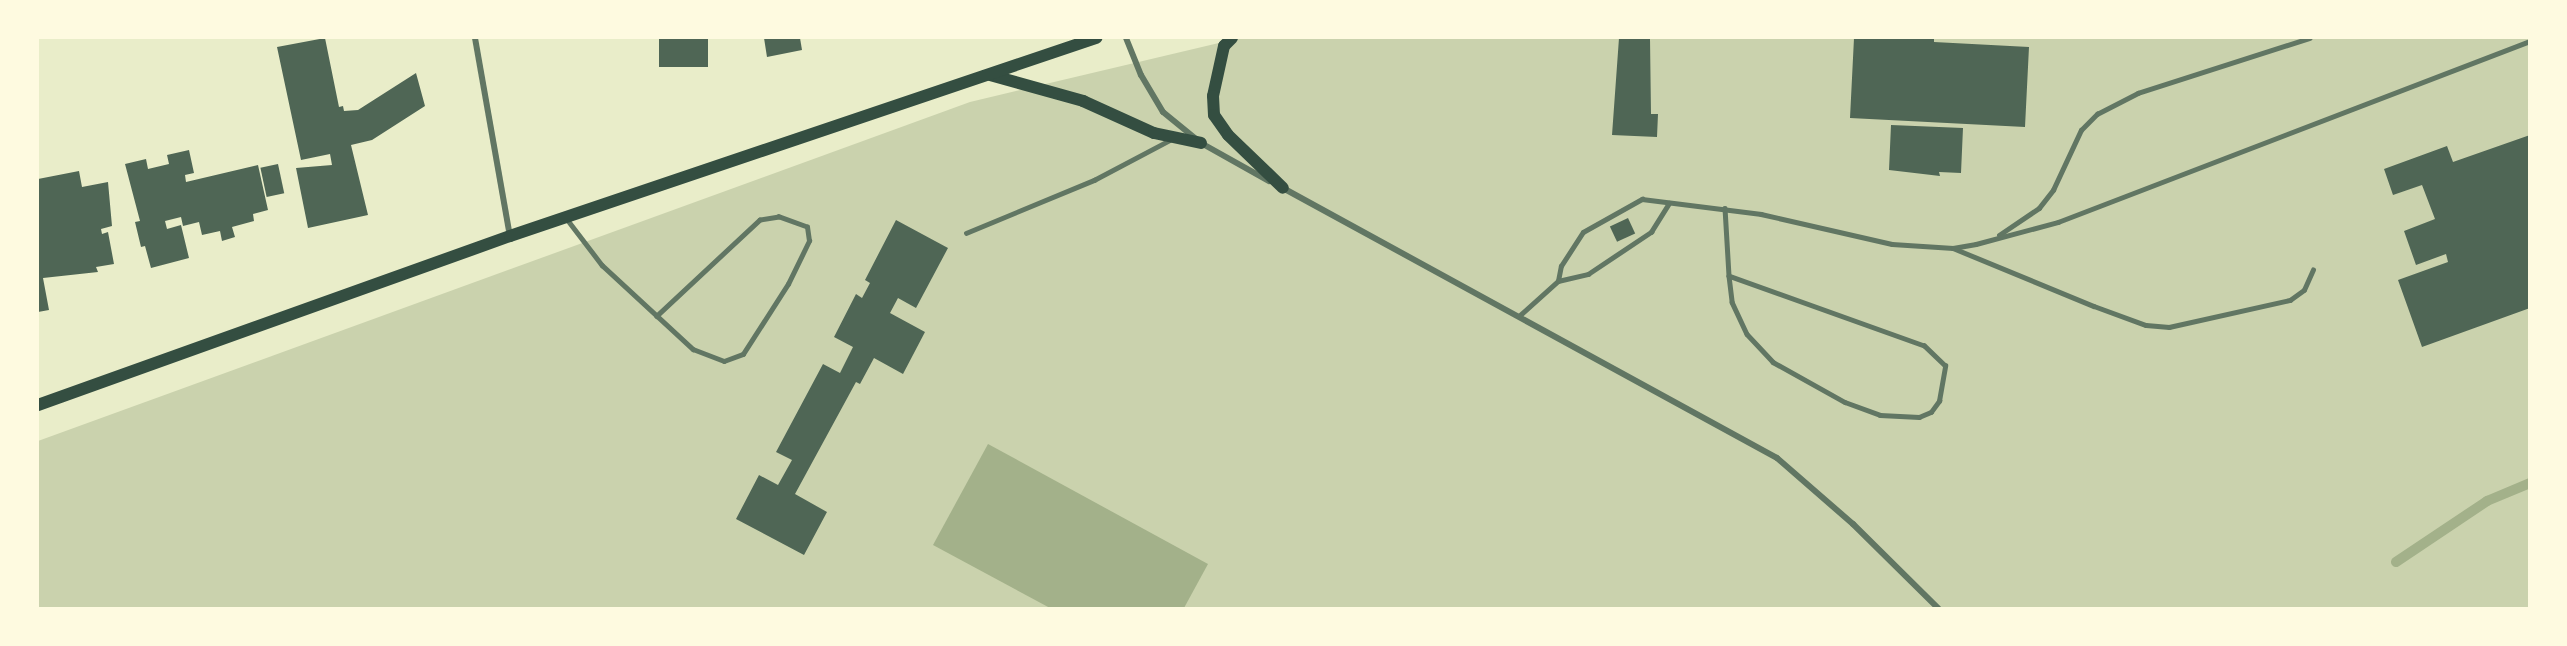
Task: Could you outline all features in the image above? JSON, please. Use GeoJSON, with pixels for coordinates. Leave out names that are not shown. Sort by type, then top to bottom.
{"type":"FeatureCollection","features":[{"type":"Feature","properties":{"kind":"main road"},"geometry":{"type":"LineString","coordinates":[[38,405],[510,236],[1095,38]]}},
{"type":"Feature","properties":{"kind":"main road"},"geometry":{"type":"LineString","coordinates":[[1232,38],[1224,46],[1213,96],[1214,115],[1228,135],[1283,188]]}},
{"type":"Feature","properties":{"kind":"main road"},"geometry":{"type":"LineString","coordinates":[[990,75],[1083,101],[1154,133],[1201,144]]}},
{"type":"Feature","properties":{"kind":"street"},"geometry":{"type":"LineString","coordinates":[[476,38],[510,236]]}},
{"type":"Feature","properties":{"kind":"street"},"geometry":{"type":"LineString","coordinates":[[1126,38],[1141,75],[1163,112],[1201,144],[1777,458],[1853,524],[1938,609]]}},
{"type":"Feature","properties":{"kind":"lane"},"geometry":{"type":"LineString","coordinates":[[1997,237],[2039,208],[2053,190],[2081,130],[2097,114],[2138,93],[2309,38]]}},
{"type":"Feature","properties":{"kind":"lane"},"geometry":{"type":"LineString","coordinates":[[1558,281],[1561,266],[1583,232],[1642,199],[1725,208],[1892,244],[1953,248],[2058,222],[2529,41]]}},
{"type":"Feature","properties":{"kind":"lane"},"geometry":{"type":"LineString","coordinates":[[966,233],[1094,180],[1175,137]]}},
{"type":"Feature","properties":{"kind":"lane"},"geometry":{"type":"LineString","coordinates":[[1519,316],[1558,281],[1588,274],[1651,232],[1669,203]]}},
{"type":"Feature","properties":{"kind":"lane"},"geometry":{"type":"LineString","coordinates":[[1725,208],[1729,276],[1738,319],[1773,362],[1845,402],[1880,415],[1919,417],[1931,412],[1939,401],[1945,366],[1939,356],[1905,338],[1729,276]]}},
{"type":"Feature","properties":{"kind":"lane"},"geometry":{"type":"LineString","coordinates":[[566,218],[603,265],[657,316],[703,356],[724,361],[743,354],[807,248],[807,227],[779,217],[760,220],[657,316]]}},
{"type":"Feature","properties":{"kind":"lane"},"geometry":{"type":"LineString","coordinates":[[1953,248],[2094,306],[2146,325],[2169,327],[2289,300],[2304,290],[2313,270]]}},
{"type":"Feature","properties":{"kind":"shaded area"},"geometry":{"type":"Polygon","coordinates":[[[1240,38],[2529,38],[2529,608],[38,608],[38,441],[970,102],[1240,38]]]}},
{"type":"Feature","properties":{"kind":"shaded area"},"geometry":{"type":"Polygon","coordinates":[[[988,444],[1208,564],[1184,608],[1050,608],[933,545],[988,444]]]}},
{"type":"Feature","properties":{"kind":"building"},"geometry":{"type":"Polygon","coordinates":[[[325,38],[339,107],[343,106],[344,111],[358,110],[416,73],[425,106],[372,140],[351,145],[368,215],[308,228],[296,168],[332,165],[330,154],[301,160],[277,47],[325,38]]]}},
{"type":"Feature","properties":{"kind":"building"},"geometry":{"type":"Polygon","coordinates":[[[659,38],[708,38],[708,67],[659,67],[659,38]]]}},
{"type":"Feature","properties":{"kind":"building"},"geometry":{"type":"Polygon","coordinates":[[[764,38],[800,38],[802,50],[767,57],[764,38]]]}},
{"type":"Feature","properties":{"kind":"building"},"geometry":{"type":"Polygon","coordinates":[[[1619,38],[1650,38],[1651,114],[1658,114],[1657,137],[1612,135],[1619,38]]]}},
{"type":"Feature","properties":{"kind":"building"},"geometry":{"type":"Polygon","coordinates":[[[1854,38],[1934,38],[1934,42],[2029,47],[2025,127],[1850,118],[1854,38]]]}},
{"type":"Feature","properties":{"kind":"building"},"geometry":{"type":"Polygon","coordinates":[[[1891,125],[1963,128],[1961,173],[1939,172],[1940,176],[1889,170],[1891,125]]]}},
{"type":"Feature","properties":{"kind":"building"},"geometry":{"type":"Polygon","coordinates":[[[2530,135],[2530,308],[2422,347],[2398,280],[2448,262],[2446,254],[2416,265],[2404,231],[2435,219],[2422,185],[2393,195],[2384,169],[2447,146],[2453,162],[2530,135]]]}},
{"type":"Feature","properties":{"kind":"building"},"geometry":{"type":"Polygon","coordinates":[[[189,150],[194,173],[185,175],[186,182],[258,165],[268,210],[253,214],[254,221],[232,227],[235,237],[222,241],[220,231],[202,235],[199,222],[183,226],[181,217],[165,221],[167,229],[181,225],[189,258],[151,268],[145,246],[141,247],[135,222],[140,221],[125,164],[146,159],[148,169],[169,164],[167,155],[189,150]]]}},
{"type":"Feature","properties":{"kind":"building"},"geometry":{"type":"Polygon","coordinates":[[[278,164],[284,193],[267,197],[260,168],[278,164]]]}},
{"type":"Feature","properties":{"kind":"building"},"geometry":{"type":"Polygon","coordinates":[[[79,171],[82,187],[108,182],[112,226],[101,229],[102,234],[108,232],[114,264],[96,267],[98,272],[43,278],[49,310],[38,312],[38,179],[79,171]]]}},
{"type":"Feature","properties":{"kind":"building"},"geometry":{"type":"Polygon","coordinates":[[[1628,218],[1635,233],[1617,242],[1610,226],[1628,218]]]}},
{"type":"Feature","properties":{"kind":"building"},"geometry":{"type":"Polygon","coordinates":[[[896,220],[948,248],[916,308],[898,298],[890,313],[925,332],[903,374],[874,358],[860,384],[856,382],[795,494],[827,512],[804,555],[736,519],[759,475],[778,485],[792,460],[776,452],[823,364],[840,373],[853,347],[834,337],[856,294],[862,298],[870,283],[865,280],[896,220]]]}},
{"type":"Feature","properties":{"kind":"waterway"},"geometry":{"type":"LineString","coordinates":[[2396,562],[2487,501],[2530,483]]}}]}
